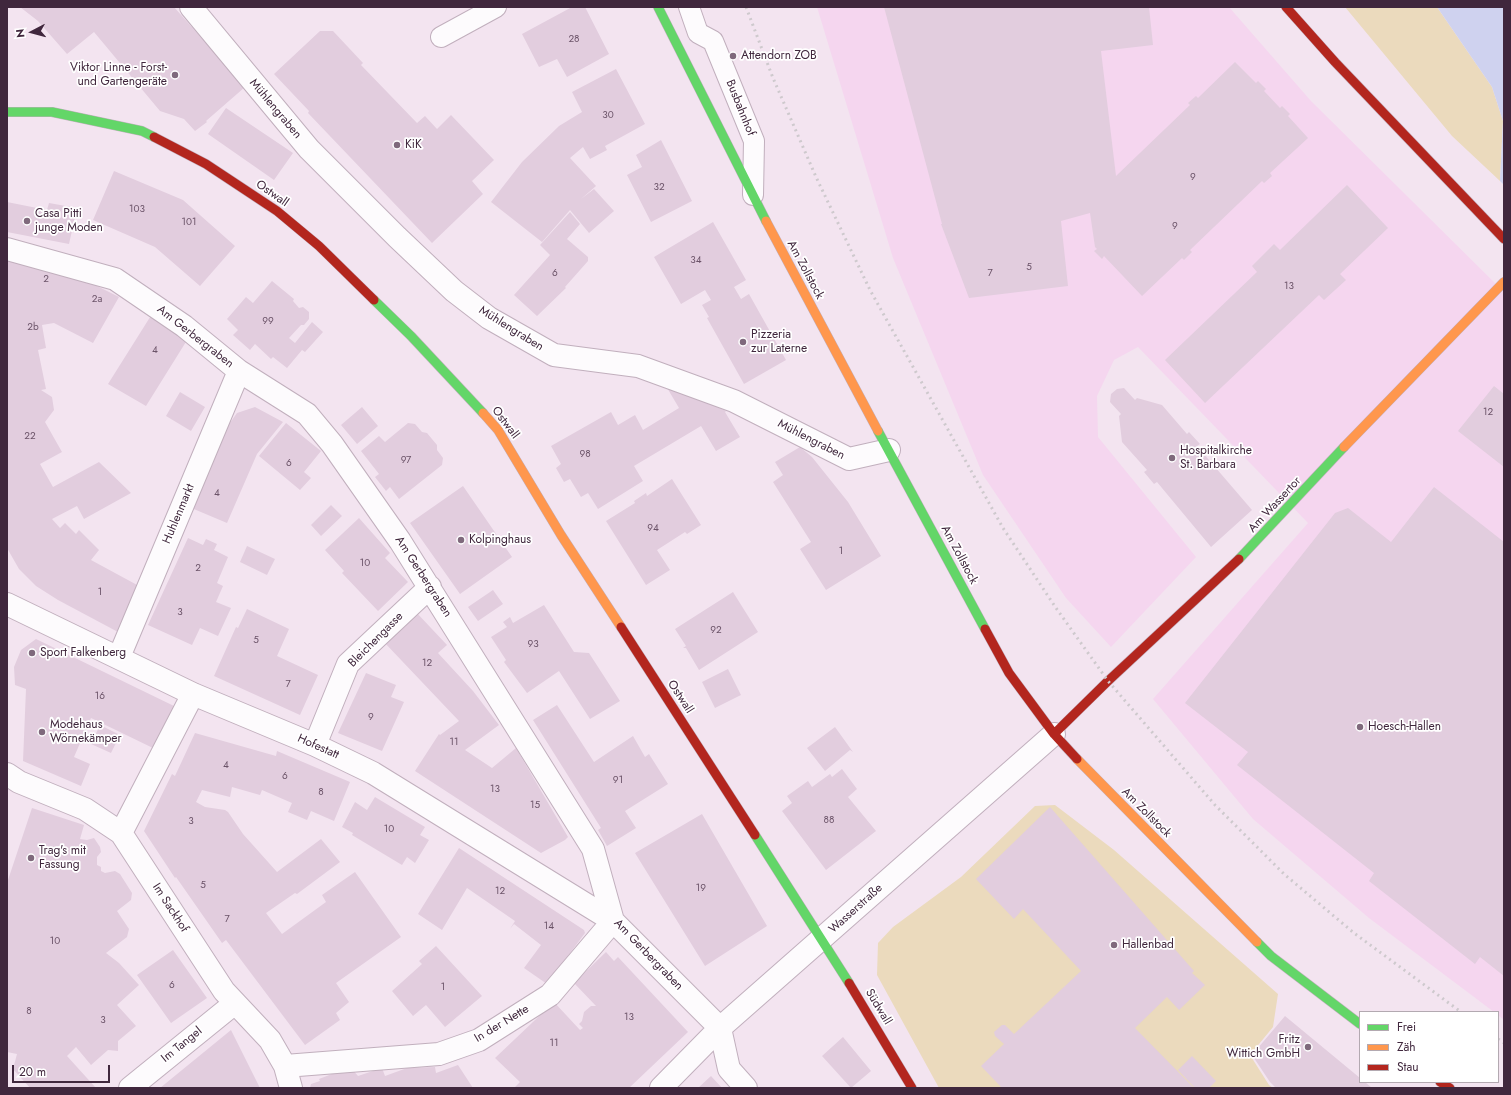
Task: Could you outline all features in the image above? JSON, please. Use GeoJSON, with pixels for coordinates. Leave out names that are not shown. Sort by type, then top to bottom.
{"type":"FeatureCollection","features":[{"type":"Feature","properties":{"kind":"street","name":"Mühlengraben"},"geometry":{"type":"LineString","coordinates":[[191,7],[309,149],[397,237],[454,291],[489,318],[554,355],[638,366],[734,401],[849,459],[889,450]]}},
{"type":"Feature","properties":{"kind":"street","name":"Am Zollstock"},"geometry":{"type":"LineString","coordinates":[[658,7],[794,276],[1009,673],[1054,734],[1097,780],[1271,956],[1359,1023]]}},
{"type":"Feature","properties":{"kind":"street"},"geometry":{"type":"LineString","coordinates":[[1286,7],[1335,62],[1504,238]]}},
{"type":"Feature","properties":{"kind":"street","name":"Ostwall"},"geometry":{"type":"LineString","coordinates":[[7,112],[52,112],[142,131],[206,164],[277,212],[319,246],[411,336],[498,430],[560,535],[822,939]]}},
{"type":"Feature","properties":{"kind":"street","name":"Am Gerbergraben"},"geometry":{"type":"LineString","coordinates":[[7,249],[115,279],[184,326],[238,371],[307,414],[332,444],[400,541],[593,850],[613,921],[720,1028]]}},
{"type":"Feature","properties":{"kind":"street","name":"Am Wassertor"},"geometry":{"type":"LineString","coordinates":[[1054,734],[1249,550],[1355,436],[1504,282]]}},
{"type":"Feature","properties":{"kind":"street","name":"Huhlenmarkt"},"geometry":{"type":"LineString","coordinates":[[119,657],[238,371]]}},
{"type":"Feature","properties":{"kind":"street","name":"Bleichengasse"},"geometry":{"type":"LineString","coordinates":[[315,745],[348,664],[430,587]]}},
{"type":"Feature","properties":{"kind":"street","name":"Hofestatt"},"geometry":{"type":"LineString","coordinates":[[7,604],[193,694],[315,745],[373,773],[613,921]]}},
{"type":"Feature","properties":{"kind":"street"},"geometry":{"type":"LineString","coordinates":[[121,833],[193,694]]}},
{"type":"Feature","properties":{"kind":"street","name":"Wasserstraße"},"geometry":{"type":"LineString","coordinates":[[661,1088],[720,1028],[1054,734]]}},
{"type":"Feature","properties":{"kind":"street","name":"Im Sackhof"},"geometry":{"type":"LineString","coordinates":[[7,774],[19,782],[85,809],[121,833],[224,990],[270,1040],[285,1066],[291,1088]]}},
{"type":"Feature","properties":{"kind":"street","name":"In der Nette"},"geometry":{"type":"LineString","coordinates":[[285,1066],[439,1054],[479,1040],[550,995],[613,921]]}},
{"type":"Feature","properties":{"kind":"street","name":"Südwall"},"geometry":{"type":"LineString","coordinates":[[822,939],[912,1088]]}},
{"type":"Feature","properties":{"kind":"street","name":"Im Tangel"},"geometry":{"type":"LineString","coordinates":[[130,1088],[235,1002]]}},
{"type":"Feature","properties":{"kind":"street"},"geometry":{"type":"LineString","coordinates":[[720,1028],[729,1069],[746,1088]]}},
{"type":"Feature","properties":{"kind":"lane"},"geometry":{"type":"LineString","coordinates":[[441,37],[496,7]]}},
{"type":"Feature","properties":{"kind":"lane"},"geometry":{"type":"LineString","coordinates":[[676,44],[698,33],[689,7]]}},
{"type":"Feature","properties":{"kind":"lane","name":"Busbahnhof"},"geometry":{"type":"LineString","coordinates":[[698,33],[713,41],[754,141],[753,195]]}},
{"type":"Feature","properties":{"kind":"shaded area"},"geometry":{"type":"Polygon","coordinates":[[[817,7],[1229,7],[1311,101],[1504,292],[1504,1020],[1499,1016],[1499,1011],[1493,1011],[1369,918],[1253,819],[1153,699],[1308,523],[1138,347],[1114,360],[1097,396],[1098,437],[1196,557],[1111,647],[1066,598],[983,475],[893,258],[817,7]]]}},
{"type":"Feature","properties":{"kind":"shaded area"},"geometry":{"type":"Polygon","coordinates":[[[1345,7],[1437,7],[1492,87],[1503,121],[1500,181],[1452,136],[1345,7]]]}},
{"type":"Feature","properties":{"kind":"shaded area"},"geometry":{"type":"Polygon","coordinates":[[[1055,805],[1114,850],[1278,994],[1273,1027],[1250,1055],[1269,1085],[1273,1088],[939,1088],[877,975],[878,943],[893,927],[961,877],[1035,806],[1055,805]]]}},
{"type":"Feature","properties":{"kind":"water"},"geometry":{"type":"Polygon","coordinates":[[[1437,7],[1504,7],[1504,185],[1500,181],[1503,121],[1492,87],[1437,7]]]}},
{"type":"Feature","properties":{"kind":"building"},"geometry":{"type":"Polygon","coordinates":[[[20,7],[174,7],[245,87],[195,131],[184,119],[160,111],[94,32],[67,54],[38,21],[20,7]]]}},
{"type":"Feature","properties":{"kind":"building"},"geometry":{"type":"Polygon","coordinates":[[[572,7],[585,7],[609,54],[567,77],[557,59],[539,67],[522,34],[572,7]]]}},
{"type":"Feature","properties":{"kind":"building"},"geometry":{"type":"Polygon","coordinates":[[[884,7],[1149,7],[1153,45],[1101,51],[1116,176],[1190,105],[1188,103],[1196,96],[1198,98],[1235,62],[1256,83],[1258,81],[1266,89],[1264,91],[1280,108],[1282,106],[1290,114],[1288,116],[1308,138],[1270,173],[1272,176],[1264,183],[1262,181],[1190,250],[1192,252],[1184,260],[1182,258],[1142,296],[1104,256],[1102,259],[1094,251],[1097,249],[1095,247],[1090,213],[1061,221],[1068,286],[969,298],[941,224],[884,7]]]}},
{"type":"Feature","properties":{"kind":"building"},"geometry":{"type":"Polygon","coordinates":[[[320,31],[333,31],[363,63],[361,65],[417,123],[425,116],[437,129],[451,115],[494,160],[472,181],[483,194],[432,243],[308,113],[309,111],[274,74],[320,31]]]}},
{"type":"Feature","properties":{"kind":"building"},"geometry":{"type":"Polygon","coordinates":[[[616,69],[645,124],[605,146],[607,150],[590,159],[583,147],[570,158],[596,186],[581,199],[594,189],[614,211],[589,233],[570,210],[542,242],[491,202],[522,162],[559,126],[582,112],[572,92],[616,69]]]}},
{"type":"Feature","properties":{"kind":"building"},"geometry":{"type":"Polygon","coordinates":[[[226,108],[293,153],[274,180],[208,134],[226,108]]]}},
{"type":"Feature","properties":{"kind":"building"},"geometry":{"type":"Polygon","coordinates":[[[661,140],[692,201],[651,222],[627,175],[642,167],[636,155],[661,140]]]}},
{"type":"Feature","properties":{"kind":"building"},"geometry":{"type":"Polygon","coordinates":[[[114,171],[183,200],[235,246],[200,286],[155,247],[93,220],[114,171]]]}},
{"type":"Feature","properties":{"kind":"building"},"geometry":{"type":"Polygon","coordinates":[[[1347,185],[1388,228],[1340,274],[1346,280],[1324,300],[1319,295],[1205,403],[1165,360],[1257,272],[1252,266],[1274,244],[1280,250],[1347,185]]]}},
{"type":"Feature","properties":{"kind":"building"},"geometry":{"type":"Polygon","coordinates":[[[7,202],[47,210],[49,203],[77,208],[69,244],[7,232],[7,202]]]}},
{"type":"Feature","properties":{"kind":"building"},"geometry":{"type":"Polygon","coordinates":[[[570,212],[580,224],[567,239],[588,257],[588,261],[565,287],[566,288],[537,316],[514,295],[550,255],[540,245],[570,212]]]}},
{"type":"Feature","properties":{"kind":"building"},"geometry":{"type":"Polygon","coordinates":[[[713,222],[746,280],[734,287],[741,299],[749,294],[786,360],[744,384],[707,318],[709,317],[702,305],[711,300],[705,290],[681,304],[654,257],[713,222]]]}},
{"type":"Feature","properties":{"kind":"building"},"geometry":{"type":"Polygon","coordinates":[[[7,258],[89,282],[119,297],[93,343],[54,323],[42,325],[46,348],[38,350],[46,389],[41,390],[52,397],[54,410],[45,422],[62,452],[40,464],[53,487],[99,462],[131,493],[84,519],[77,506],[52,519],[60,528],[65,523],[76,534],[79,530],[99,550],[91,560],[139,586],[118,632],[58,600],[36,586],[19,569],[7,548],[7,258]]]}},
{"type":"Feature","properties":{"kind":"building"},"geometry":{"type":"Polygon","coordinates":[[[272,281],[294,299],[293,301],[299,308],[303,307],[309,312],[309,319],[289,338],[295,343],[312,322],[323,332],[305,352],[302,350],[287,368],[273,357],[271,359],[255,344],[250,350],[233,335],[238,330],[227,319],[246,297],[253,303],[272,281]]]}},
{"type":"Feature","properties":{"kind":"building"},"geometry":{"type":"Polygon","coordinates":[[[152,314],[189,337],[146,406],[108,384],[152,314]]]}},
{"type":"Feature","properties":{"kind":"building"},"geometry":{"type":"Polygon","coordinates":[[[667,384],[726,411],[725,412],[740,437],[716,451],[701,426],[634,466],[643,481],[598,509],[588,493],[581,497],[570,479],[564,482],[556,468],[561,464],[551,446],[611,412],[618,425],[635,415],[643,430],[679,408],[666,386],[667,384]]]}},
{"type":"Feature","properties":{"kind":"building"},"geometry":{"type":"Polygon","coordinates":[[[1494,386],[1504,394],[1504,467],[1458,431],[1494,386]]]}},
{"type":"Feature","properties":{"kind":"building","name":"Hospitalkirche St. Barbara"},"geometry":{"type":"Polygon","coordinates":[[[1124,388],[1135,400],[1137,398],[1162,405],[1187,434],[1189,432],[1200,444],[1197,446],[1252,510],[1211,547],[1157,482],[1154,484],[1144,472],[1147,470],[1122,442],[1119,416],[1121,414],[1110,402],[1111,394],[1117,389],[1124,388]]]}},
{"type":"Feature","properties":{"kind":"building"},"geometry":{"type":"Polygon","coordinates":[[[180,392],[205,407],[191,431],[166,416],[180,392]]]}},
{"type":"Feature","properties":{"kind":"building"},"geometry":{"type":"Polygon","coordinates":[[[255,407],[283,422],[257,454],[227,523],[189,507],[222,434],[237,413],[255,407]]]}},
{"type":"Feature","properties":{"kind":"building"},"geometry":{"type":"Polygon","coordinates":[[[362,407],[378,426],[357,444],[341,425],[362,407]]]}},
{"type":"Feature","properties":{"kind":"building"},"geometry":{"type":"Polygon","coordinates":[[[286,423],[321,451],[304,472],[311,478],[300,490],[259,456],[286,423]]]}},
{"type":"Feature","properties":{"kind":"building"},"geometry":{"type":"Polygon","coordinates":[[[408,423],[415,424],[422,432],[427,433],[437,445],[437,450],[443,458],[442,465],[399,499],[390,487],[386,491],[375,477],[379,474],[361,451],[379,436],[385,442],[408,423]]]}},
{"type":"Feature","properties":{"kind":"building"},"geometry":{"type":"Polygon","coordinates":[[[800,447],[812,457],[848,502],[881,556],[826,590],[800,549],[811,542],[773,482],[783,475],[775,462],[800,447]]]}},
{"type":"Feature","properties":{"kind":"building"},"geometry":{"type":"Polygon","coordinates":[[[672,479],[701,525],[687,534],[685,532],[657,550],[670,570],[646,585],[606,521],[635,503],[634,501],[646,493],[647,496],[672,479]]]}},
{"type":"Feature","properties":{"kind":"building","name":"Kolpinghaus"},"geometry":{"type":"Polygon","coordinates":[[[463,486],[512,557],[460,594],[410,523],[463,486]]]}},
{"type":"Feature","properties":{"kind":"building","name":"Hoesch-Hallen"},"geometry":{"type":"Polygon","coordinates":[[[1434,487],[1504,542],[1504,976],[1480,957],[1475,964],[1369,881],[1374,873],[1237,765],[1248,752],[1185,703],[1335,513],[1348,508],[1391,542],[1434,487]]]}},
{"type":"Feature","properties":{"kind":"building"},"geometry":{"type":"Polygon","coordinates":[[[331,505],[342,516],[321,536],[311,525],[331,505]]]}},
{"type":"Feature","properties":{"kind":"building"},"geometry":{"type":"Polygon","coordinates":[[[359,518],[390,553],[385,558],[408,582],[378,611],[342,573],[344,571],[325,550],[359,518]]]}},
{"type":"Feature","properties":{"kind":"building"},"geometry":{"type":"Polygon","coordinates":[[[188,538],[203,545],[206,539],[217,544],[214,550],[228,557],[217,583],[223,586],[216,602],[231,608],[218,636],[200,628],[192,645],[148,625],[188,538]]]}},
{"type":"Feature","properties":{"kind":"building"},"geometry":{"type":"Polygon","coordinates":[[[247,546],[275,559],[267,575],[240,562],[247,546]]]}},
{"type":"Feature","properties":{"kind":"building"},"geometry":{"type":"Polygon","coordinates":[[[493,590],[503,604],[478,621],[468,607],[493,590]]]}},
{"type":"Feature","properties":{"kind":"building"},"geometry":{"type":"Polygon","coordinates":[[[733,592],[758,632],[699,670],[686,648],[683,648],[686,646],[675,629],[733,592]]]}},
{"type":"Feature","properties":{"kind":"building"},"geometry":{"type":"Polygon","coordinates":[[[544,605],[574,652],[589,653],[620,701],[590,719],[559,671],[527,693],[504,662],[506,660],[491,637],[507,627],[503,622],[510,617],[513,623],[544,605]]]}},
{"type":"Feature","properties":{"kind":"building"},"geometry":{"type":"Polygon","coordinates":[[[247,609],[289,629],[277,656],[318,675],[300,715],[214,676],[236,627],[238,628],[247,609]]]}},
{"type":"Feature","properties":{"kind":"building"},"geometry":{"type":"Polygon","coordinates":[[[415,611],[447,645],[438,653],[473,691],[499,725],[465,750],[492,768],[516,748],[568,837],[565,840],[541,853],[415,771],[439,734],[440,735],[459,721],[383,641],[415,611]]]}},
{"type":"Feature","properties":{"kind":"building"},"geometry":{"type":"Polygon","coordinates":[[[36,639],[174,706],[155,749],[91,718],[74,757],[90,764],[81,786],[23,761],[26,689],[15,685],[14,667],[21,650],[36,639]]]}},
{"type":"Feature","properties":{"kind":"building"},"geometry":{"type":"Polygon","coordinates":[[[728,669],[741,695],[715,708],[702,682],[728,669]]]}},
{"type":"Feature","properties":{"kind":"building"},"geometry":{"type":"Polygon","coordinates":[[[366,673],[396,685],[391,697],[404,702],[382,751],[338,733],[366,673]]]}},
{"type":"Feature","properties":{"kind":"building"},"geometry":{"type":"Polygon","coordinates":[[[557,705],[594,762],[633,736],[645,757],[649,754],[668,784],[625,811],[636,828],[607,846],[598,830],[601,828],[533,720],[557,705]]]}},
{"type":"Feature","properties":{"kind":"building"},"geometry":{"type":"Polygon","coordinates":[[[100,725],[120,735],[111,753],[91,744],[100,725]]]}},
{"type":"Feature","properties":{"kind":"building"},"geometry":{"type":"Polygon","coordinates":[[[835,727],[853,752],[850,750],[825,771],[807,748],[835,727]]]}},
{"type":"Feature","properties":{"kind":"building"},"geometry":{"type":"Polygon","coordinates":[[[195,733],[276,756],[277,751],[350,782],[334,821],[311,811],[307,820],[288,812],[292,803],[262,790],[260,795],[232,787],[230,797],[202,790],[196,802],[205,807],[225,810],[228,812],[243,834],[277,872],[321,839],[340,862],[297,894],[295,893],[266,913],[282,934],[326,902],[322,895],[355,872],[401,937],[336,983],[349,1002],[336,1013],[340,1020],[305,1045],[226,940],[222,943],[176,877],[175,878],[144,831],[172,774],[175,776],[195,733]]]}},
{"type":"Feature","properties":{"kind":"building"},"geometry":{"type":"Polygon","coordinates":[[[842,769],[857,789],[848,797],[876,831],[826,870],[782,811],[792,803],[787,796],[808,781],[812,787],[830,774],[832,777],[842,769]]]}},
{"type":"Feature","properties":{"kind":"building"},"geometry":{"type":"Polygon","coordinates":[[[375,797],[425,827],[420,835],[429,840],[415,863],[407,857],[402,865],[352,835],[353,833],[342,827],[355,802],[367,810],[375,797]]]}},
{"type":"Feature","properties":{"kind":"building","name":"Hallenbad"},"geometry":{"type":"Polygon","coordinates":[[[1050,807],[1194,971],[1192,973],[1205,985],[1179,1010],[1167,997],[1135,1028],[1194,1088],[1002,1088],[981,1066],[1004,1044],[995,1036],[994,1032],[1002,1025],[1005,1025],[1014,1034],[1081,971],[1023,909],[1014,919],[976,879],[1050,807]]]}},
{"type":"Feature","properties":{"kind":"building"},"geometry":{"type":"Polygon","coordinates":[[[32,808],[84,825],[80,839],[87,840],[94,838],[100,847],[101,852],[97,857],[97,865],[101,867],[101,871],[105,873],[115,871],[120,874],[132,893],[131,900],[117,911],[129,929],[127,937],[106,953],[119,963],[139,985],[117,1005],[136,1026],[118,1041],[118,1051],[108,1050],[91,1065],[76,1047],[67,1056],[96,1088],[30,1088],[13,1069],[17,1054],[7,1052],[7,883],[32,808]]]}},
{"type":"Feature","properties":{"kind":"building"},"geometry":{"type":"Polygon","coordinates":[[[702,814],[767,926],[705,966],[635,853],[702,814]]]}},
{"type":"Feature","properties":{"kind":"building"},"geometry":{"type":"Polygon","coordinates":[[[459,848],[584,930],[585,933],[547,984],[524,968],[541,945],[514,924],[510,929],[515,921],[467,888],[442,930],[418,914],[459,848]]]}},
{"type":"Feature","properties":{"kind":"building"},"geometry":{"type":"Polygon","coordinates":[[[436,946],[482,996],[445,1027],[426,1005],[413,1016],[392,991],[422,964],[419,961],[436,946]]]}},
{"type":"Feature","properties":{"kind":"building"},"geometry":{"type":"Polygon","coordinates":[[[173,950],[207,998],[171,1023],[137,975],[173,950]]]}},
{"type":"Feature","properties":{"kind":"building"},"geometry":{"type":"Polygon","coordinates":[[[606,952],[614,961],[618,957],[688,1032],[629,1088],[514,1088],[520,1082],[495,1058],[554,1002],[580,1030],[583,1028],[579,1024],[582,1021],[584,1012],[591,1006],[596,1006],[574,983],[606,952]]]}},
{"type":"Feature","properties":{"kind":"building"},"geometry":{"type":"Polygon","coordinates":[[[1285,1016],[1359,1077],[1359,1083],[1366,1083],[1372,1088],[1276,1088],[1270,1082],[1252,1055],[1285,1016]]]}},
{"type":"Feature","properties":{"kind":"building"},"geometry":{"type":"Polygon","coordinates":[[[231,1030],[260,1088],[160,1088],[231,1030]]]}},
{"type":"Feature","properties":{"kind":"building"},"geometry":{"type":"Polygon","coordinates":[[[843,1037],[871,1071],[851,1088],[822,1056],[843,1037]]]}},
{"type":"Feature","properties":{"kind":"building"},"geometry":{"type":"Polygon","coordinates":[[[1192,1056],[1216,1081],[1209,1088],[1195,1088],[1178,1070],[1192,1056]]]}},
{"type":"Feature","properties":{"kind":"building"},"geometry":{"type":"Polygon","coordinates":[[[458,1065],[473,1088],[310,1088],[311,1084],[320,1081],[319,1079],[342,1070],[343,1073],[352,1069],[358,1076],[382,1068],[385,1076],[407,1068],[435,1067],[436,1073],[458,1065]]]}},
{"type":"Feature","properties":{"kind":"building"},"geometry":{"type":"Polygon","coordinates":[[[711,1076],[722,1088],[698,1088],[711,1076]]]}},
{"type":"Feature","properties":{"kind":"railway"},"geometry":{"type":"LineString","coordinates":[[746,7],[773,78],[816,177],[870,290],[1003,528],[1056,608],[1108,681],[1215,805],[1284,874],[1354,933],[1460,1011]]}},
{"type":"Feature","properties":{"kind":"railway"},"geometry":{"type":"LineString","coordinates":[[1499,1040],[1504,1043]]}},
{"type":"Feature","properties":{"kind":"traffic: fast"},"geometry":{"type":"LineString","coordinates":[[658,7],[766,221]]}},
{"type":"Feature","properties":{"kind":"traffic: fast"},"geometry":{"type":"LineString","coordinates":[[7,112],[52,112],[142,131],[154,137]]}},
{"type":"Feature","properties":{"kind":"traffic: fast"},"geometry":{"type":"LineString","coordinates":[[374,300],[411,336],[483,413]]}},
{"type":"Feature","properties":{"kind":"traffic: fast"},"geometry":{"type":"LineString","coordinates":[[878,431],[985,629]]}},
{"type":"Feature","properties":{"kind":"traffic: fast"},"geometry":{"type":"LineString","coordinates":[[1239,559],[1344,447]]}},
{"type":"Feature","properties":{"kind":"traffic: fast"},"geometry":{"type":"LineString","coordinates":[[755,835],[849,983]]}},
{"type":"Feature","properties":{"kind":"traffic: fast"},"geometry":{"type":"LineString","coordinates":[[1257,942],[1271,956],[1359,1023]]}},
{"type":"Feature","properties":{"kind":"traffic: slow"},"geometry":{"type":"LineString","coordinates":[[766,221],[878,431]]}},
{"type":"Feature","properties":{"kind":"traffic: slow"},"geometry":{"type":"LineString","coordinates":[[1344,447],[1504,282]]}},
{"type":"Feature","properties":{"kind":"traffic: slow"},"geometry":{"type":"LineString","coordinates":[[483,413],[498,430],[561,535],[621,627]]}},
{"type":"Feature","properties":{"kind":"traffic: slow"},"geometry":{"type":"LineString","coordinates":[[1077,759],[1257,942]]}},
{"type":"Feature","properties":{"kind":"traffic: jam"},"geometry":{"type":"LineString","coordinates":[[1286,7],[1335,62],[1504,239]]}},
{"type":"Feature","properties":{"kind":"traffic: jam"},"geometry":{"type":"LineString","coordinates":[[154,137],[206,164],[277,211],[319,246],[374,300]]}},
{"type":"Feature","properties":{"kind":"traffic: jam"},"geometry":{"type":"LineString","coordinates":[[1054,734],[1108,681],[1239,559]]}},
{"type":"Feature","properties":{"kind":"traffic: jam"},"geometry":{"type":"LineString","coordinates":[[621,627],[755,835]]}},
{"type":"Feature","properties":{"kind":"traffic: jam"},"geometry":{"type":"LineString","coordinates":[[985,629],[1009,673],[1054,734],[1077,759]]}},
{"type":"Feature","properties":{"kind":"traffic: jam"},"geometry":{"type":"LineString","coordinates":[[849,983],[912,1088]]}},
{"type":"Feature","properties":{"kind":"traffic: jam"},"geometry":{"type":"LineString","coordinates":[[1442,1083],[1450,1088]]}},
{"type":"Feature","properties":{"kind":"place","name":"Attendorn ZOB"},"geometry":{"type":"Point","coordinates":[733,56]}},
{"type":"Feature","properties":{"kind":"place","name":"Viktor Linne - Forst- und Gartengeräte"},"geometry":{"type":"Point","coordinates":[175,75]}},
{"type":"Feature","properties":{"kind":"place","name":"KiK"},"geometry":{"type":"Point","coordinates":[397,145]}},
{"type":"Feature","properties":{"kind":"place","name":"Casa Pitti junge Moden"},"geometry":{"type":"Point","coordinates":[27,221]}},
{"type":"Feature","properties":{"kind":"place","name":"Pizzeria zur Laterne"},"geometry":{"type":"Point","coordinates":[743,342]}},
{"type":"Feature","properties":{"kind":"place","name":"Hospitalkirche St. Barbara"},"geometry":{"type":"Point","coordinates":[1172,458]}},
{"type":"Feature","properties":{"kind":"place","name":"Kolpinghaus"},"geometry":{"type":"Point","coordinates":[461,540]}},
{"type":"Feature","properties":{"kind":"place","name":"Sport Falkenberg"},"geometry":{"type":"Point","coordinates":[32,653]}},
{"type":"Feature","properties":{"kind":"place","name":"Hoesch-Hallen"},"geometry":{"type":"Point","coordinates":[1360,727]}},
{"type":"Feature","properties":{"kind":"place","name":"Modehaus Wörnekämper"},"geometry":{"type":"Point","coordinates":[42,732]}},
{"type":"Feature","properties":{"kind":"place","name":"Trag's mit Fassung"},"geometry":{"type":"Point","coordinates":[31,858]}},
{"type":"Feature","properties":{"kind":"place","name":"Hallenbad"},"geometry":{"type":"Point","coordinates":[1114,945]}},
{"type":"Feature","properties":{"kind":"place","name":"Fritz Wittich GmbH"},"geometry":{"type":"Point","coordinates":[1308,1047]}}]}
